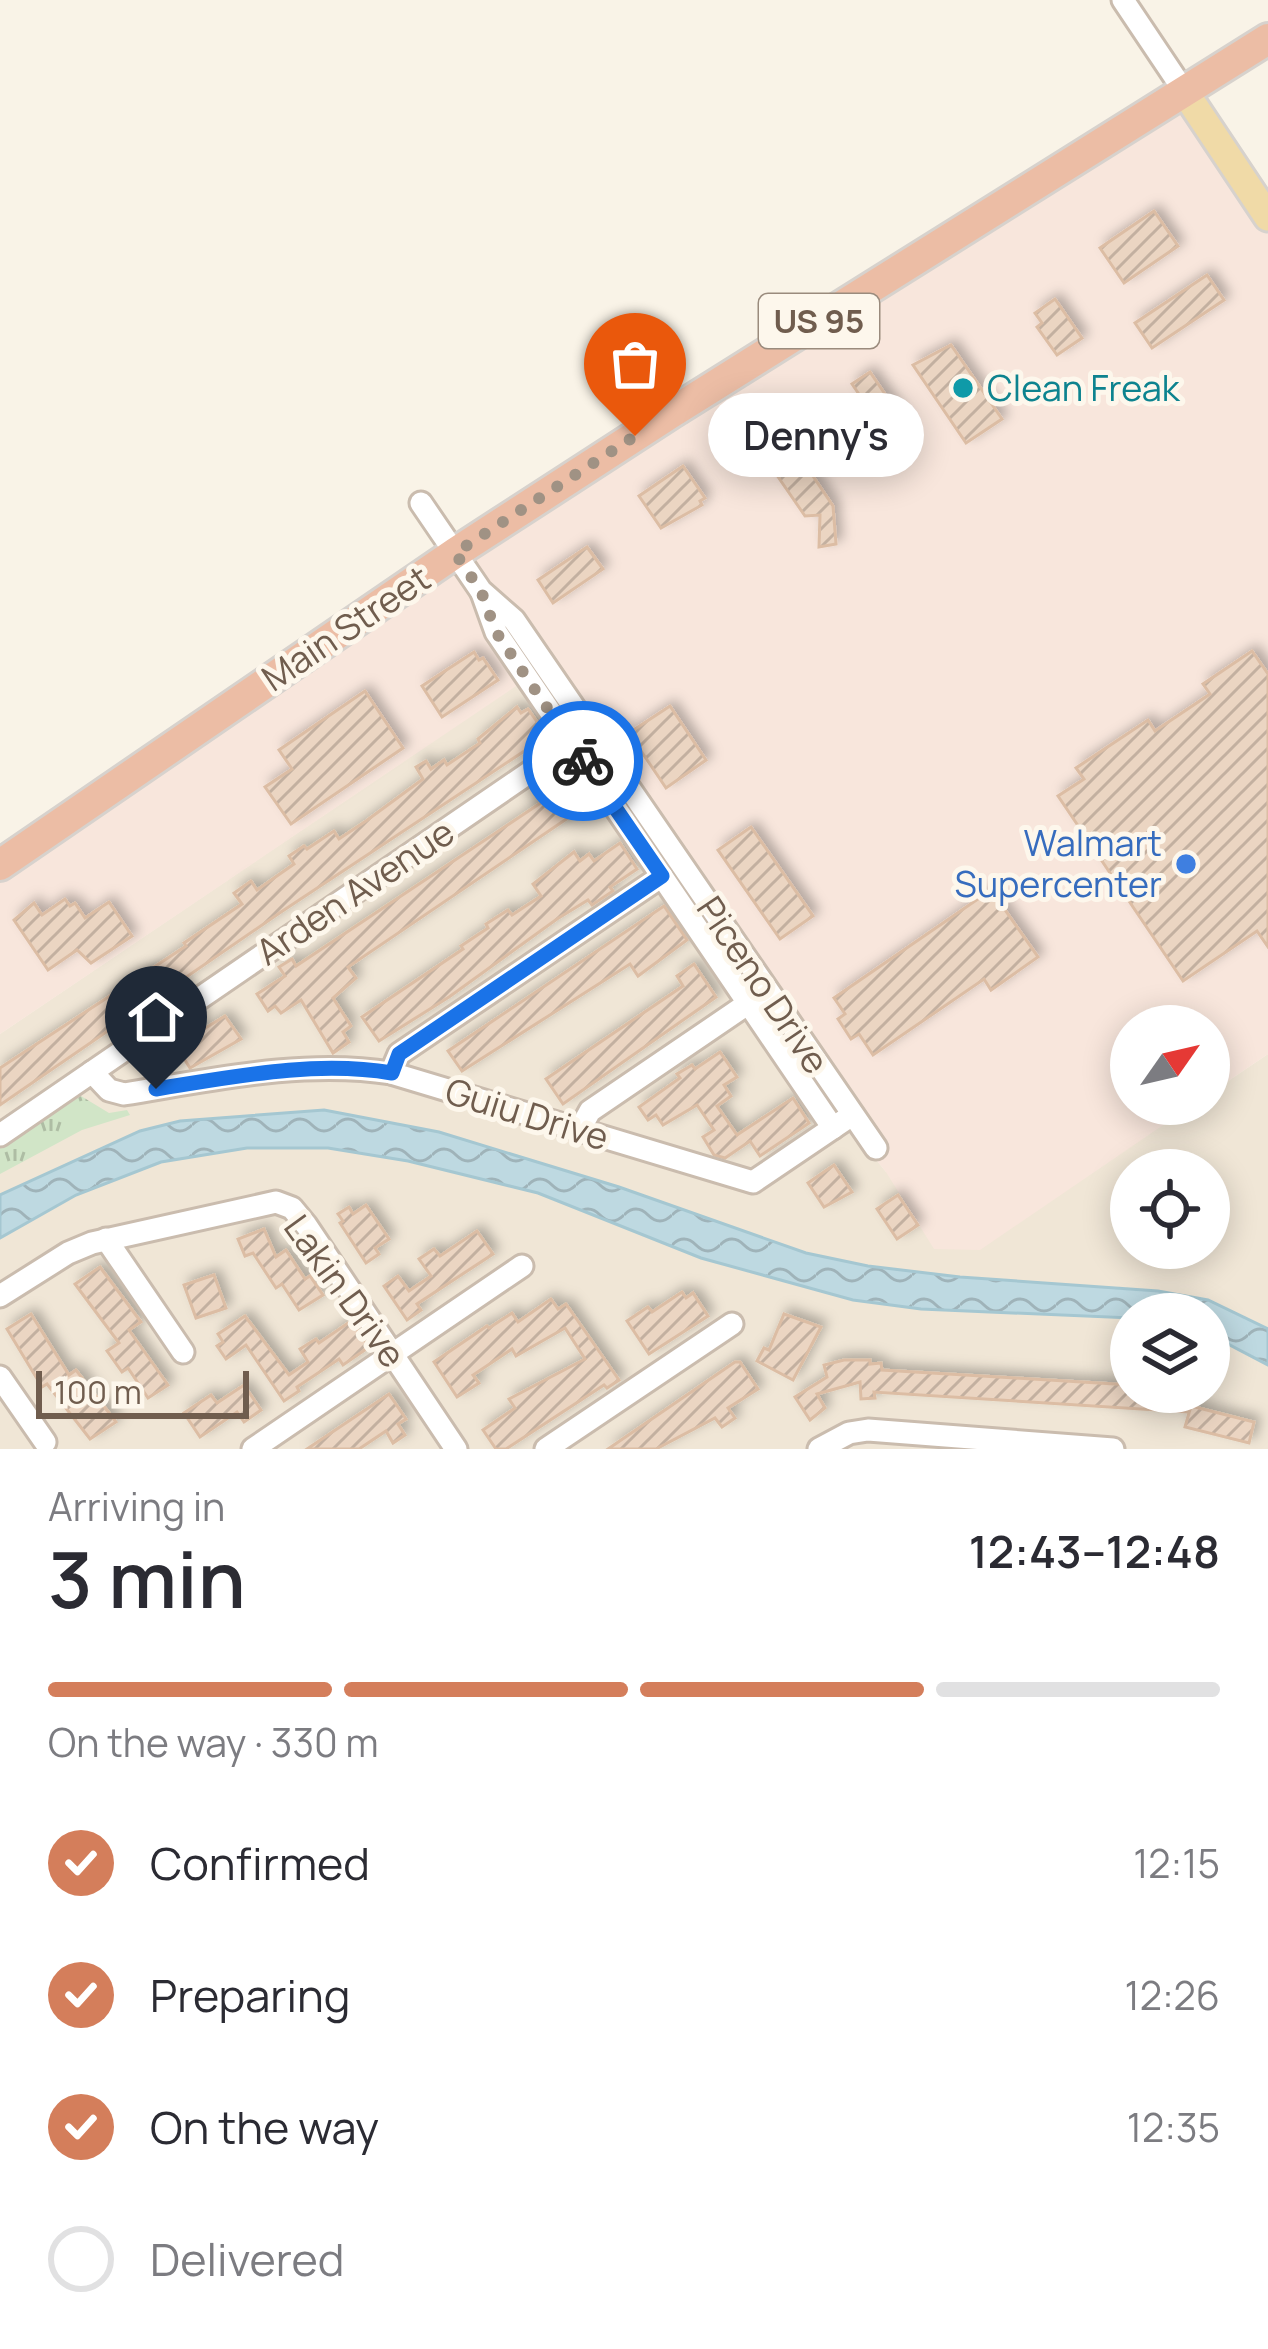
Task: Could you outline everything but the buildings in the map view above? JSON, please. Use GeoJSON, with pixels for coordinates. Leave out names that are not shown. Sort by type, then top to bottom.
{"type":"FeatureCollection","features":[{"type":"Feature","properties":{"kind":"highway","name":"US 95"},"geometry":{"type":"LineString","coordinates":[[1186,94],[1268,39]]}},
{"type":"Feature","properties":{"kind":"highway","name":"Main Street"},"geometry":{"type":"LineString","coordinates":[[0,865],[455,553],[1186,94]]}},
{"type":"Feature","properties":{"kind":"main road"},"geometry":{"type":"LineString","coordinates":[[1186,94],[1268,217]]}},
{"type":"Feature","properties":{"kind":"street"},"geometry":{"type":"LineString","coordinates":[[1123,0],[1186,94]]}},
{"type":"Feature","properties":{"kind":"street","name":"Piceno Drive"},"geometry":{"type":"LineString","coordinates":[[421,502],[481,591],[496,632],[581,737],[843,1121],[876,1148]]}},
{"type":"Feature","properties":{"kind":"street","name":"Piceno Drive"},"geometry":{"type":"LineString","coordinates":[[581,737],[662,876],[757,997]]}},
{"type":"Feature","properties":{"kind":"street","name":"Arden Avenue"},"geometry":{"type":"LineString","coordinates":[[0,1135],[581,737]]}},
{"type":"Feature","properties":{"kind":"street"},"geometry":{"type":"LineString","coordinates":[[392,1073],[399,1054],[662,876]]}},
{"type":"Feature","properties":{"kind":"street"},"geometry":{"type":"LineString","coordinates":[[579,1131],[590,1111],[757,997]]}},
{"type":"Feature","properties":{"kind":"street","name":"Guiu Drive"},"geometry":{"type":"LineString","coordinates":[[92,1072],[109,1090],[124,1094],[280,1072],[361,1068],[392,1073],[753,1182],[843,1121]]}},
{"type":"Feature","properties":{"kind":"street","name":"Lakin Drive"},"geometry":{"type":"LineString","coordinates":[[0,1296],[68,1253],[106,1239],[276,1202],[292,1208],[456,1449]]}},
{"type":"Feature","properties":{"kind":"street"},"geometry":{"type":"LineString","coordinates":[[106,1239],[183,1352]]}},
{"type":"Feature","properties":{"kind":"street"},"geometry":{"type":"LineString","coordinates":[[253,1449],[522,1266]]}},
{"type":"Feature","properties":{"kind":"street"},"geometry":{"type":"LineString","coordinates":[[546,1449],[731,1324]]}},
{"type":"Feature","properties":{"kind":"street"},"geometry":{"type":"LineString","coordinates":[[0,1377],[44,1442]]}},
{"type":"Feature","properties":{"kind":"street"},"geometry":{"type":"LineString","coordinates":[[819,1449],[849,1433],[868,1430],[922,1441],[1113,1449]]}},
{"type":"Feature","properties":{"kind":"shaded area"},"geometry":{"type":"Polygon","coordinates":[[[1186,94],[1268,217],[1268,1054],[1230,1080],[1230,1005],[1110,1005],[1110,1125],[1163,1125],[1128,1149],[1110,1149],[1110,1161],[980,1250],[934,1249],[886,1172],[833,1106],[537,672],[0,1034],[0,865],[1186,94]]]}},
{"type":"Feature","properties":{"kind":"shaded area"},"geometry":{"type":"Polygon","coordinates":[[[537,671],[833,1106],[886,1172],[1110,1123],[1230,1125],[1230,1080],[1268,1054],[1268,1449],[0,1449],[0,1034],[537,671]]]}},
{"type":"Feature","properties":{"kind":"green space"},"geometry":{"type":"Polygon","coordinates":[[[81,1096],[109,1113],[127,1110],[130,1115],[82,1130],[0,1174],[0,1147],[81,1096]]]}},
{"type":"Feature","properties":{"kind":"water"},"geometry":{"type":"Polygon","coordinates":[[[324,1110],[439,1132],[619,1187],[806,1253],[960,1277],[1169,1293],[1110,1293],[1110,1317],[921,1309],[853,1300],[701,1258],[538,1193],[408,1161],[328,1148],[247,1148],[161,1162],[76,1195],[0,1238],[0,1195],[140,1131],[180,1121],[324,1110]]]}},
{"type":"Feature","properties":{"kind":"water"},"geometry":{"type":"Polygon","coordinates":[[[1230,1311],[1268,1329],[1268,1365],[1230,1345],[1230,1311]]]}},
{"type":"Feature","properties":{"kind":"way so far"},"geometry":{"type":"LineString","coordinates":[[583,761],[496,632],[481,591],[455,553],[635,436]]}},
{"type":"Feature","properties":{"kind":"place","name":"Clean Freak"},"geometry":{"type":"Point","coordinates":[963,388]}},
{"type":"Feature","properties":{"kind":"place","name":"Denny's"},"geometry":{"type":"Point","coordinates":[635,436]}},
{"type":"Feature","properties":{"kind":"place","name":"Walmart Supercenter"},"geometry":{"type":"Point","coordinates":[1186,864]}},
{"type":"Feature","properties":{"kind":"route"},"geometry":{"type":"LineString","coordinates":[[156,1089],[280,1072],[361,1068],[392,1073],[399,1054],[662,876],[583,761]]}}]}
